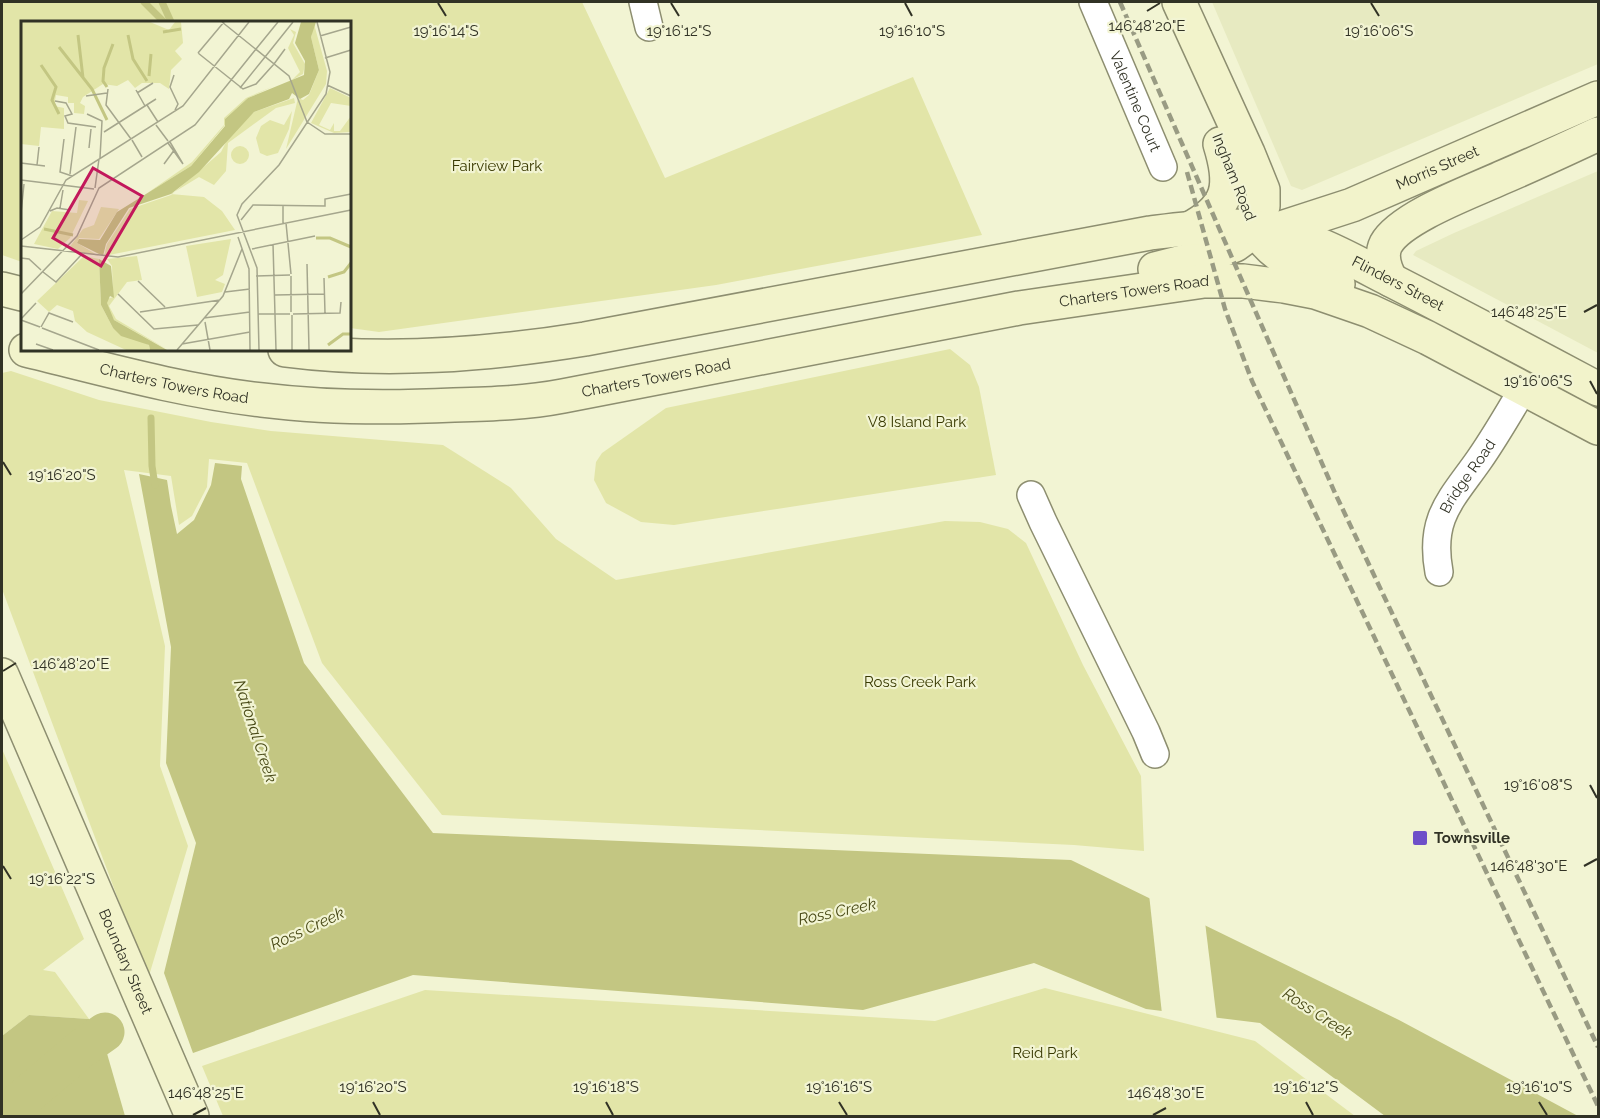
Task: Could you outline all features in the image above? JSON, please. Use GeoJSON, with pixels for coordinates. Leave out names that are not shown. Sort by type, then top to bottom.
{"type":"FeatureCollection","features":[{"type":"Feature","properties":{"kind":"main road","name":"Ingham Road"},"geometry":{"type":"LineString","coordinates":[[1156,2],[1221,144],[1265,229]]}},
{"type":"Feature","properties":{"kind":"main road","name":"Ingham Road"},"geometry":{"type":"LineString","coordinates":[[1179,2],[1263,190],[1263,206],[1258,221],[1265,229]]}},
{"type":"Feature","properties":{"kind":"main road","name":"Morris Street"},"geometry":{"type":"LineString","coordinates":[[1265,229],[1352,205],[1599,98]]}},
{"type":"Feature","properties":{"kind":"main road"},"geometry":{"type":"LineString","coordinates":[[1390,280],[1384,264],[1384,251],[1390,239],[1400,229],[1431,210],[1599,134]]}},
{"type":"Feature","properties":{"kind":"main road"},"geometry":{"type":"LineString","coordinates":[[1189,229],[1217,209],[1226,194],[1227,171],[1221,144]]}},
{"type":"Feature","properties":{"kind":"main road"},"geometry":{"type":"LineString","coordinates":[[296,351],[353,356],[405,356],[492,352],[543,346],[1150,233],[1219,226],[1265,229]]}},
{"type":"Feature","properties":{"kind":"main road"},"geometry":{"type":"LineString","coordinates":[[1019,308],[1086,287],[1210,255],[1235,244],[1250,234],[1265,229]]}},
{"type":"Feature","properties":{"kind":"main road"},"geometry":{"type":"LineString","coordinates":[[1265,229],[1265,243],[1282,258],[1344,287],[1428,338],[1599,428]]}},
{"type":"Feature","properties":{"kind":"main road","name":"Flinders Street"},"geometry":{"type":"LineString","coordinates":[[1265,229],[1298,237],[1328,248],[1431,299],[1599,389]]}},
{"type":"Feature","properties":{"kind":"main road","name":"Charters Towers Road"},"geometry":{"type":"LineString","coordinates":[[32,351],[185,388],[262,400],[318,405],[412,407],[548,399],[1019,308],[1204,281],[1243,281],[1315,292],[1370,311],[1428,338]]}},
{"type":"Feature","properties":{"kind":"main road"},"geometry":{"type":"LineString","coordinates":[[2,289],[21,294]]}},
{"type":"Feature","properties":{"kind":"main road","name":"Charters Towers Road"},"geometry":{"type":"LineString","coordinates":[[2,343],[21,348]]}},
{"type":"Feature","properties":{"kind":"main road","name":"Boundary Street"},"geometry":{"type":"LineString","coordinates":[[2,675],[192,1116]]}},
{"type":"Feature","properties":{"kind":"street","name":"Valentine Court"},"geometry":{"type":"LineString","coordinates":[[1093,2],[1163,167]]}},
{"type":"Feature","properties":{"kind":"street","name":"Bridge Road"},"geometry":{"type":"LineString","coordinates":[[1439,572],[1436,541],[1443,515],[1523,389]]}},
{"type":"Feature","properties":{"kind":"street"},"geometry":{"type":"LineString","coordinates":[[1031,495],[1155,754]]}},
{"type":"Feature","properties":{"kind":"shaded area"},"geometry":{"type":"Polygon","coordinates":[[[1212,2],[1598,2],[1598,64],[1302,190],[1291,186],[1212,2]]]}},
{"type":"Feature","properties":{"kind":"shaded area"},"geometry":{"type":"Polygon","coordinates":[[[1598,171],[1598,353],[1413,255],[1416,251],[1454,233],[1598,171]]]}},
{"type":"Feature","properties":{"kind":"green space","name":"Fairview Park"},"geometry":{"type":"Polygon","coordinates":[[[2,2],[582,2],[665,178],[913,77],[982,235],[716,285],[379,332],[351,328],[351,21],[21,21],[21,262],[2,255],[2,2]]]}},
{"type":"Feature","properties":{"kind":"green space","name":"V8 Island Park"},"geometry":{"type":"Polygon","coordinates":[[[950,349],[970,365],[979,387],[996,475],[674,525],[641,522],[606,503],[594,480],[596,462],[602,453],[666,408],[950,349]]]}},
{"type":"Feature","properties":{"kind":"green space","name":"Ross Creek Park"},"geometry":{"type":"Polygon","coordinates":[[[11,371],[99,400],[211,422],[271,431],[443,445],[511,488],[556,539],[616,580],[945,521],[980,522],[1008,529],[1026,543],[1083,665],[1141,776],[1144,851],[1074,845],[442,815],[322,663],[247,463],[209,459],[207,487],[192,516],[179,525],[171,476],[124,470],[165,646],[160,766],[188,846],[148,979],[2,589],[2,373],[11,371]]]}},
{"type":"Feature","properties":{"kind":"green space"},"geometry":{"type":"Polygon","coordinates":[[[2,749],[84,939],[43,970],[55,972],[89,1019],[29,1015],[2,1036],[2,749]]]}},
{"type":"Feature","properties":{"kind":"green space","name":"Reid Park"},"geometry":{"type":"Polygon","coordinates":[[[1045,988],[1255,1041],[1355,1116],[223,1116],[202,1066],[425,990],[935,1021],[1045,988]]]}},
{"type":"Feature","properties":{"kind":"water"},"geometry":{"type":"Polygon","coordinates":[[[215,463],[242,466],[241,479],[304,663],[433,833],[1071,860],[1399,1020],[1578,1116],[1385,1116],[1260,1023],[1146,1009],[1034,963],[863,1010],[413,975],[193,1053],[164,973],[196,843],[166,763],[171,647],[139,474],[167,480],[177,534],[194,520],[211,485],[215,463]]]}},
{"type":"Feature","properties":{"kind":"water"},"geometry":{"type":"Polygon","coordinates":[[[29,1015],[89,1019],[106,1050],[125,1116],[2,1116],[2,1036],[29,1015]]]}},
{"type":"Feature","properties":{"kind":"pier"},"geometry":{"type":"Polygon","coordinates":[[[1149,894],[1205,922],[1217,1021],[1162,1014],[1149,894]]]}},
{"type":"Feature","properties":{"kind":"waterway"},"geometry":{"type":"LineString","coordinates":[[144,2],[163,21]]}},
{"type":"Feature","properties":{"kind":"waterway","name":"National Creek"},"geometry":{"type":"LineString","coordinates":[[162,2],[171,21]]}},
{"type":"Feature","properties":{"kind":"waterway"},"geometry":{"type":"LineString","coordinates":[[151,418],[152,466],[155,485]]}},
{"type":"Feature","properties":{"kind":"waterway","name":"Ross Creek"},"geometry":{"type":"LineString","coordinates":[[3,1116],[81,1049],[105,1032]]}},
{"type":"Feature","properties":{"kind":"railway"},"geometry":{"type":"LineString","coordinates":[[1120,2],[1335,493],[1598,1047]]}},
{"type":"Feature","properties":{"kind":"railway"},"geometry":{"type":"LineString","coordinates":[[1187,172],[1225,309],[1252,381],[1598,1106]]}},
{"type":"Feature","properties":{"kind":"place","name":"Townsville"},"geometry":{"type":"Point","coordinates":[1420,838]}}]}
